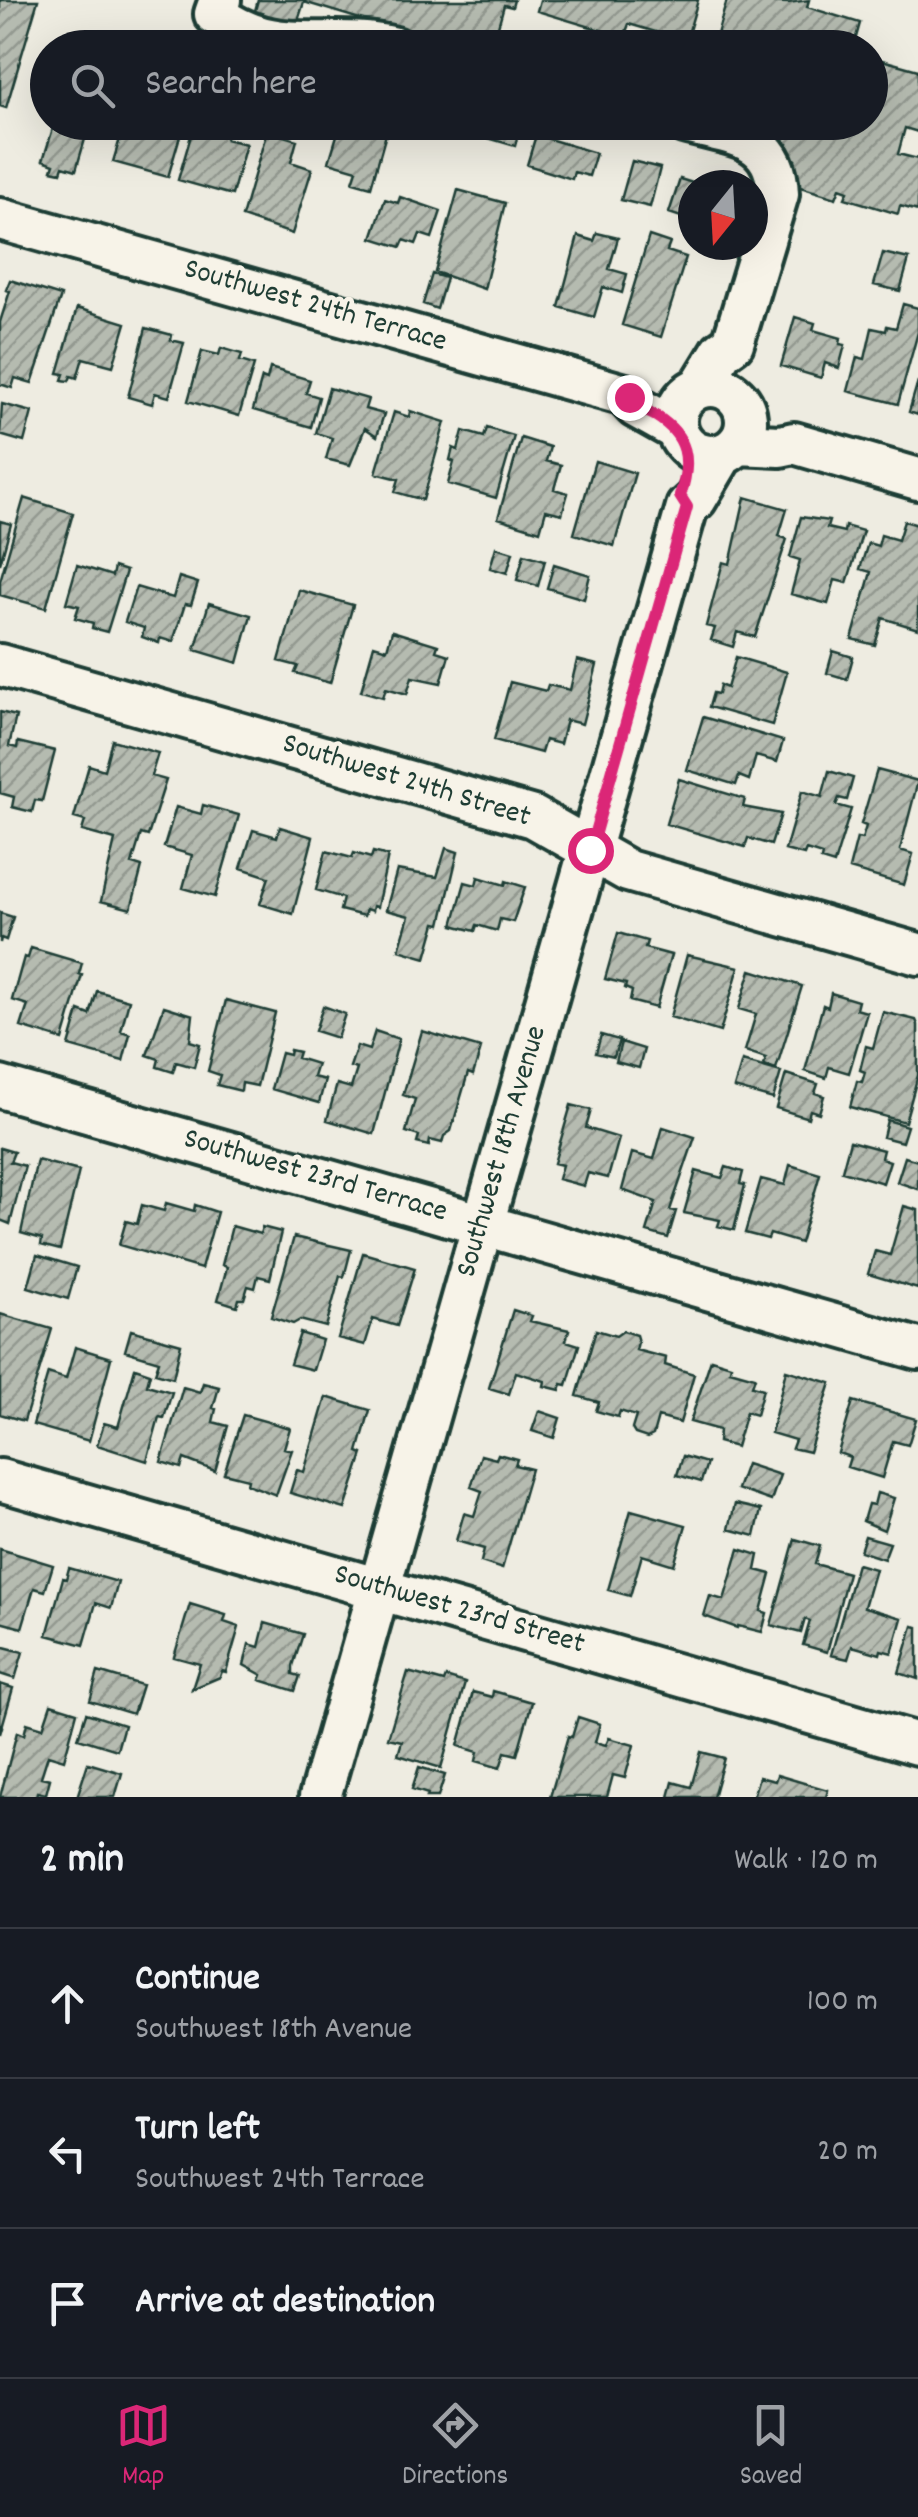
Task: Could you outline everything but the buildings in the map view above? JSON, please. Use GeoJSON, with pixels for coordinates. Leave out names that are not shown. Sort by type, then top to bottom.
{"type":"FeatureCollection","features":[{"type":"Feature","properties":{"kind":"street"},"geometry":{"type":"LineString","coordinates":[[220,0],[216,14],[237,30]]}},
{"type":"Feature","properties":{"kind":"street","name":"Southwest 18th Avenue"},"geometry":{"type":"LineString","coordinates":[[320,1797],[687,507],[696,499],[722,350],[733,343],[778,194],[777,171],[771,156],[749,140]]}},
{"type":"Feature","properties":{"kind":"street","name":"Southwest 24th Terrace"},"geometry":{"type":"LineString","coordinates":[[0,219],[629,397],[636,406],[712,420]]}},
{"type":"Feature","properties":{"kind":"street"},"geometry":{"type":"LineString","coordinates":[[712,420],[918,479]]}},
{"type":"Feature","properties":{"kind":"street","name":"Southwest 24th Street"},"geometry":{"type":"LineString","coordinates":[[0,665],[533,818],[628,871],[918,954]]}},
{"type":"Feature","properties":{"kind":"street","name":"Southwest 23rd Terrace"},"geometry":{"type":"LineString","coordinates":[[0,1087],[918,1350]]}},
{"type":"Feature","properties":{"kind":"street","name":"Southwest 23rd Street"},"geometry":{"type":"LineString","coordinates":[[0,1480],[918,1744]]}},
{"type":"Feature","properties":{"kind":"route"},"geometry":{"type":"LineString","coordinates":[[590,850],[687,507],[680,496],[686,472],[685,446],[676,430],[636,406],[629,397]]}}]}
